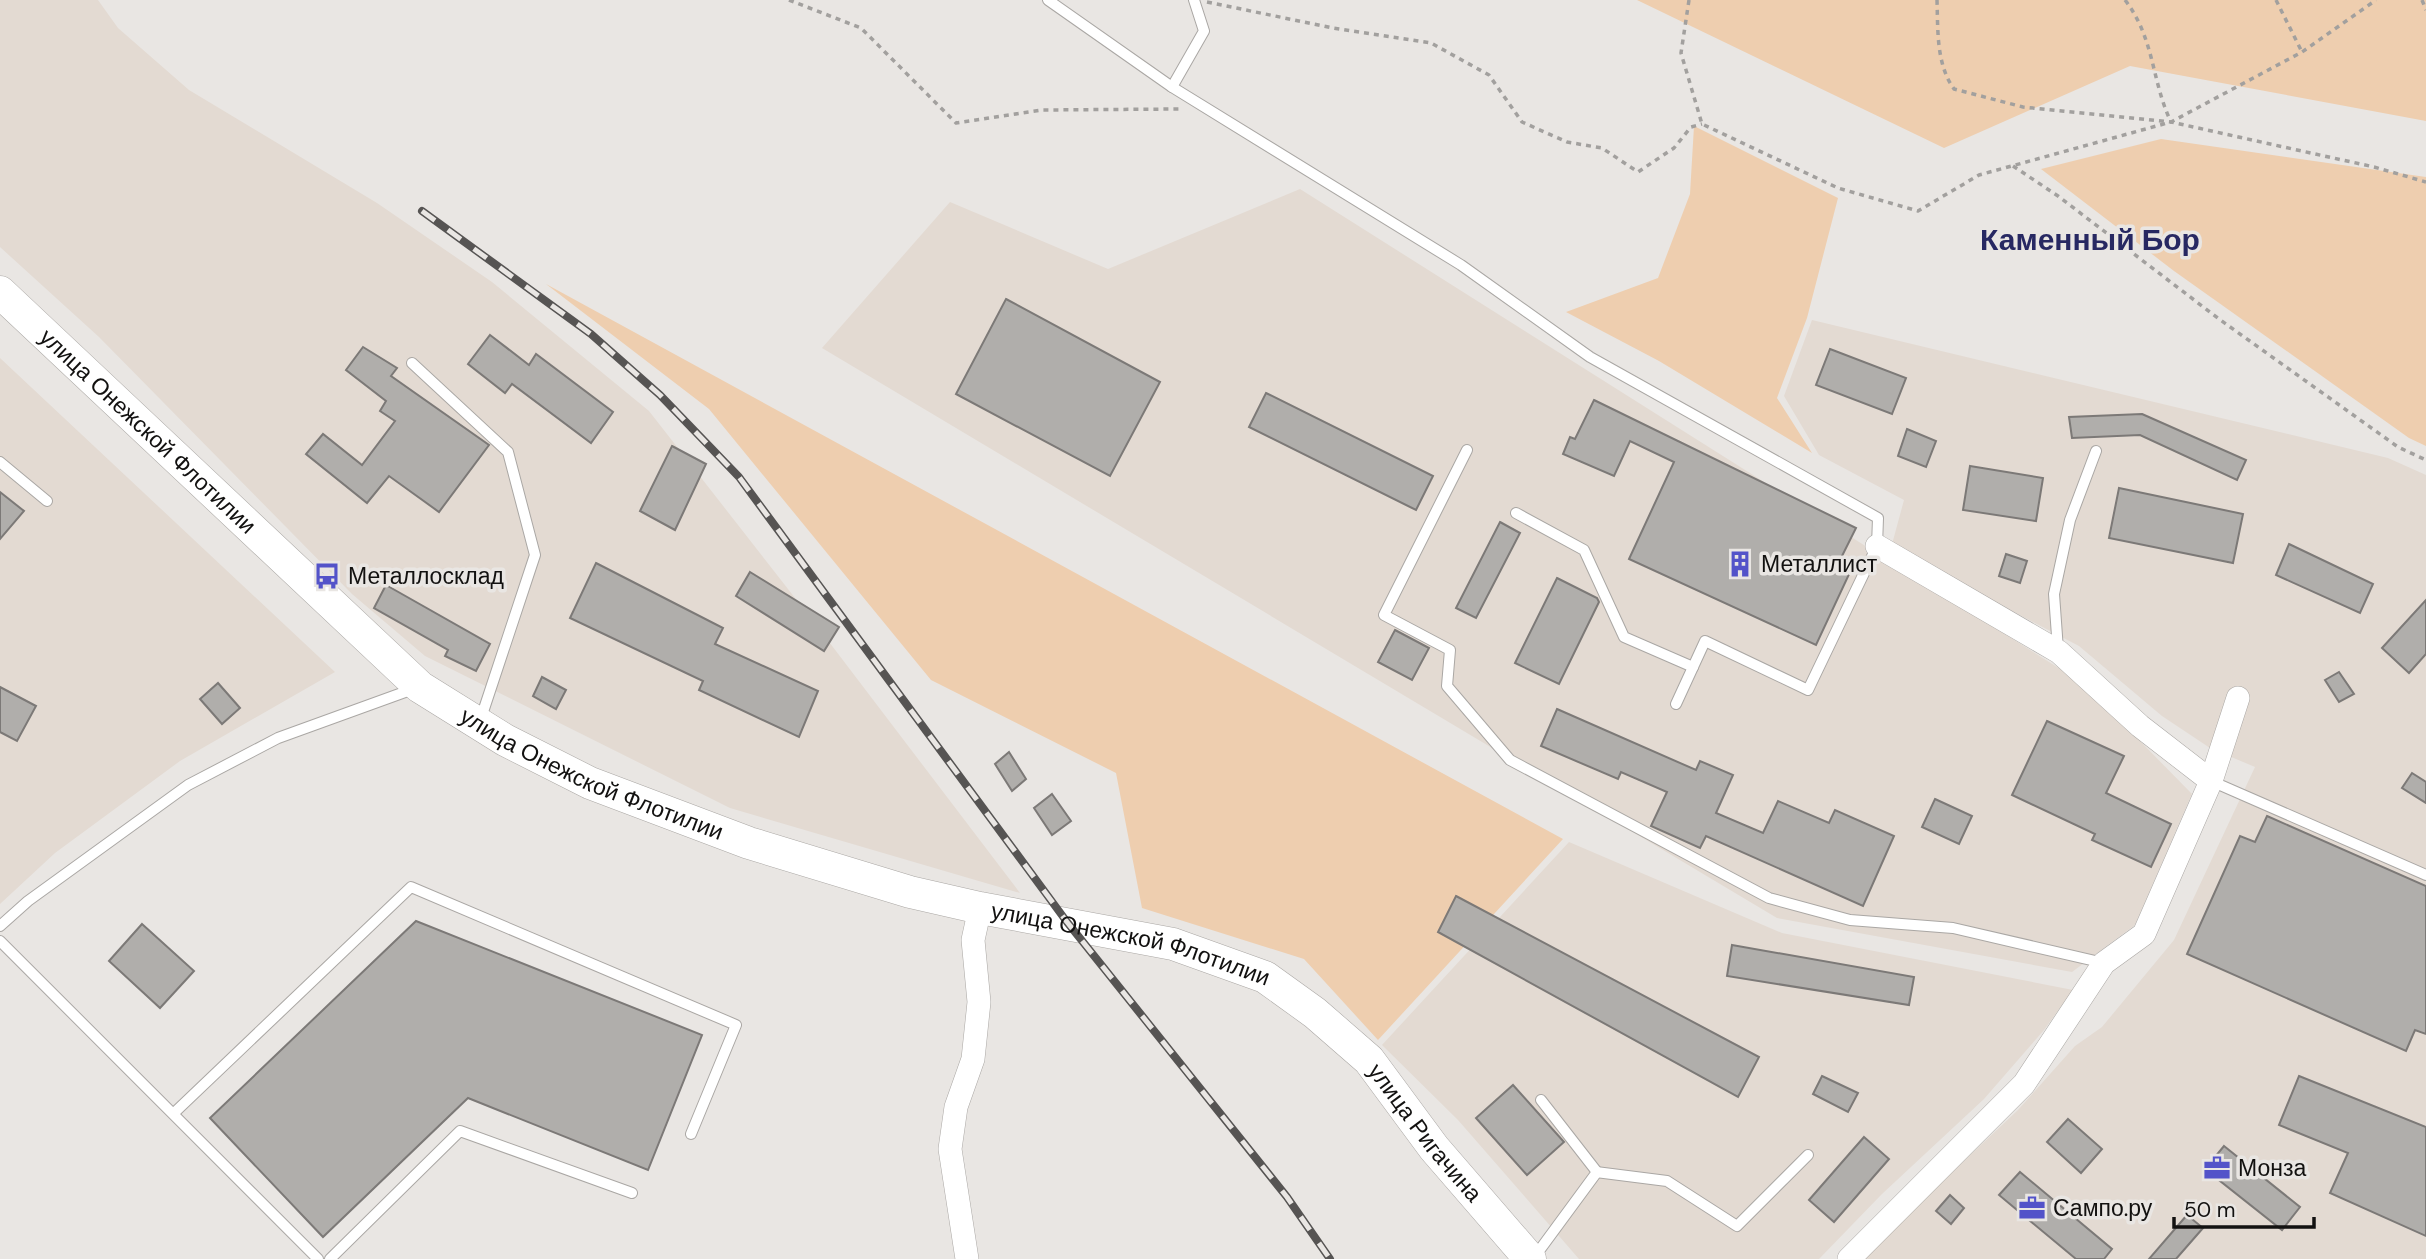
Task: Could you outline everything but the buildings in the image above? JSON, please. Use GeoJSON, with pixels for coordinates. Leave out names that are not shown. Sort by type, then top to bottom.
{"type":"FeatureCollection","features":[{"type":"Feature","properties":{"kind":"main road","name":"улица Онежской Флотилии"},"geometry":{"type":"LineString","coordinates":[[0,292],[420,687]]}},
{"type":"Feature","properties":{"kind":"main road","name":"улица Онежской Флотилии"},"geometry":{"type":"LineString","coordinates":[[979,908],[1173,944],[1265,977],[1315,1013]]}},
{"type":"Feature","properties":{"kind":"main road","name":"улица Ригачина"},"geometry":{"type":"LineString","coordinates":[[1315,1013],[1368,1060],[1434,1148],[1532,1259]]}},
{"type":"Feature","properties":{"kind":"street"},"geometry":{"type":"LineString","coordinates":[[1877,546],[2059,652],[2140,726],[2211,780]]}},
{"type":"Feature","properties":{"kind":"street"},"geometry":{"type":"LineString","coordinates":[[1849,1259],[2024,1084],[2104,963],[2144,934],[2211,780],[2238,698]]}},
{"type":"Feature","properties":{"kind":"street"},"geometry":{"type":"LineString","coordinates":[[967,1259],[950,1149],[956,1108],[974,1047],[979,1002],[973,940],[979,908]]}},
{"type":"Feature","properties":{"kind":"lane"},"geometry":{"type":"LineString","coordinates":[[1048,0],[1172,87],[1461,265],[1591,357],[1878,518],[1877,546],[1808,690],[1705,641],[1676,704]]}},
{"type":"Feature","properties":{"kind":"lane"},"geometry":{"type":"LineString","coordinates":[[1172,87],[1205,31],[1195,2]]}},
{"type":"Feature","properties":{"kind":"lane"},"geometry":{"type":"LineString","coordinates":[[412,363],[508,452],[535,555],[479,724]]}},
{"type":"Feature","properties":{"kind":"lane"},"geometry":{"type":"LineString","coordinates":[[1466,450],[1384,615],[1450,650],[1447,686],[1510,760],[1769,898],[1850,920],[1953,928],[2104,963]]}},
{"type":"Feature","properties":{"kind":"lane"},"geometry":{"type":"LineString","coordinates":[[2059,652],[2054,594],[2070,520],[2096,451]]}},
{"type":"Feature","properties":{"kind":"lane"},"geometry":{"type":"LineString","coordinates":[[0,462],[47,501]]}},
{"type":"Feature","properties":{"kind":"lane"},"geometry":{"type":"LineString","coordinates":[[1516,513],[1584,550],[1624,637],[1693,667]]}},
{"type":"Feature","properties":{"kind":"lane"},"geometry":{"type":"LineString","coordinates":[[0,926],[28,901],[188,785],[278,738],[420,687],[505,740],[590,783],[749,843],[910,892],[979,908]]}},
{"type":"Feature","properties":{"kind":"lane"},"geometry":{"type":"LineString","coordinates":[[2211,780],[2426,875]]}},
{"type":"Feature","properties":{"kind":"lane"},"geometry":{"type":"LineString","coordinates":[[174,1113],[411,887],[736,1025],[691,1134]]}},
{"type":"Feature","properties":{"kind":"lane"},"geometry":{"type":"LineString","coordinates":[[0,941],[318,1259]]}},
{"type":"Feature","properties":{"kind":"lane"},"geometry":{"type":"LineString","coordinates":[[1541,1100],[1596,1172],[1667,1181],[1737,1226],[1808,1155]]}},
{"type":"Feature","properties":{"kind":"lane"},"geometry":{"type":"LineString","coordinates":[[330,1259],[460,1130],[632,1193]]}},
{"type":"Feature","properties":{"kind":"lane"},"geometry":{"type":"LineString","coordinates":[[1532,1259],[1596,1172]]}},
{"type":"Feature","properties":{"kind":"path"},"geometry":{"type":"LineString","coordinates":[[789,0],[861,28],[956,123],[1042,110],[1207,108]]}},
{"type":"Feature","properties":{"kind":"path"},"geometry":{"type":"LineString","coordinates":[[1689,0],[1681,53],[1702,124]]}},
{"type":"Feature","properties":{"kind":"path"},"geometry":{"type":"LineString","coordinates":[[1937,0],[1940,52],[1946,78],[1954,89],[2023,107],[2171,122],[2374,167],[2426,182]]}},
{"type":"Feature","properties":{"kind":"path"},"geometry":{"type":"LineString","coordinates":[[2125,0],[2146,33],[2161,101],[2171,122]]}},
{"type":"Feature","properties":{"kind":"path"},"geometry":{"type":"LineString","coordinates":[[2276,0],[2302,52]]}},
{"type":"Feature","properties":{"kind":"path"},"geometry":{"type":"LineString","coordinates":[[1195,2],[1205,1],[1333,28],[1431,43],[1489,75],[1522,122],[1567,142],[1602,148],[1638,172],[1674,148],[1691,127],[1702,124],[1838,188],[1917,211],[1979,176],[2171,122],[2302,52],[2376,0]]}},
{"type":"Feature","properties":{"kind":"path"},"geometry":{"type":"LineString","coordinates":[[2422,0],[2426,10]]}},
{"type":"Feature","properties":{"kind":"path"},"geometry":{"type":"LineString","coordinates":[[2013,166],[2058,195],[2219,319],[2398,447],[2426,460]]}},
{"type":"Feature","properties":{"kind":"shaded area"},"geometry":{"type":"Polygon","coordinates":[[[0,0],[98,0],[118,28],[189,90],[377,203],[492,282],[649,411],[1020,893],[730,808],[425,656],[352,594],[99,337],[0,247],[0,0]]]}},
{"type":"Feature","properties":{"kind":"shaded area"},"geometry":{"type":"Polygon","coordinates":[[[1637,0],[2426,0],[2426,121],[2130,66],[1944,148],[1637,0]]]}},
{"type":"Feature","properties":{"kind":"shaded area"},"geometry":{"type":"Polygon","coordinates":[[[1694,126],[1838,198],[1807,318],[1777,398],[1812,453],[1659,361],[1566,312],[1658,278],[1690,194],[1694,126]]]}},
{"type":"Feature","properties":{"kind":"shaded area"},"geometry":{"type":"Polygon","coordinates":[[[2161,139],[2426,177],[2426,446],[2409,438],[2174,271],[2041,169],[2161,139]]]}},
{"type":"Feature","properties":{"kind":"shaded area"},"geometry":{"type":"Polygon","coordinates":[[[1300,189],[2084,684],[2192,794],[2135,925],[2072,972],[1777,918],[822,348],[950,202],[1108,269],[1300,189]]]}},
{"type":"Feature","properties":{"kind":"shaded area"},"geometry":{"type":"Polygon","coordinates":[[[546,284],[1563,839],[1378,1040],[1304,959],[1142,908],[1116,773],[931,680],[709,409],[546,284]]]}},
{"type":"Feature","properties":{"kind":"shaded area"},"geometry":{"type":"Polygon","coordinates":[[[1812,320],[2388,458],[2426,475],[2426,1259],[1860,1259],[2018,1110],[2075,1046],[2102,1027],[2174,940],[2255,767],[2210,748],[2162,716],[2079,646],[1891,548],[1904,500],[1819,455],[1784,396],[1812,320]]]}},
{"type":"Feature","properties":{"kind":"shaded area"},"geometry":{"type":"Polygon","coordinates":[[[0,358],[335,672],[180,761],[55,853],[0,904],[0,358]]]}},
{"type":"Feature","properties":{"kind":"shaded area"},"geometry":{"type":"Polygon","coordinates":[[[1569,842],[1782,933],[2073,990],[2044,1030],[1984,1099],[1882,1194],[1819,1259],[1579,1259],[1458,1120],[1382,1045],[1569,842]]]}},
{"type":"Feature","properties":{"kind":"railway"},"geometry":{"type":"LineString","coordinates":[[422,211],[591,334],[660,395],[739,477],[1067,922],[1287,1197],[1330,1259]]}},
{"type":"Feature","properties":{"kind":"place","name":"Металлист"},"geometry":{"type":"Point","coordinates":[1740,564]}},
{"type":"Feature","properties":{"kind":"place","name":"Металлосклад"},"geometry":{"type":"Point","coordinates":[327,576]}},
{"type":"Feature","properties":{"kind":"place","name":"Монза"},"geometry":{"type":"Point","coordinates":[2217,1168]}},
{"type":"Feature","properties":{"kind":"place","name":"Сампо.ру"},"geometry":{"type":"Point","coordinates":[2032,1208]}},
{"type":"Feature","properties":{"kind":"district","name":"Каменный Бор"},"geometry":{"type":"Point","coordinates":[2090,240]}}]}
